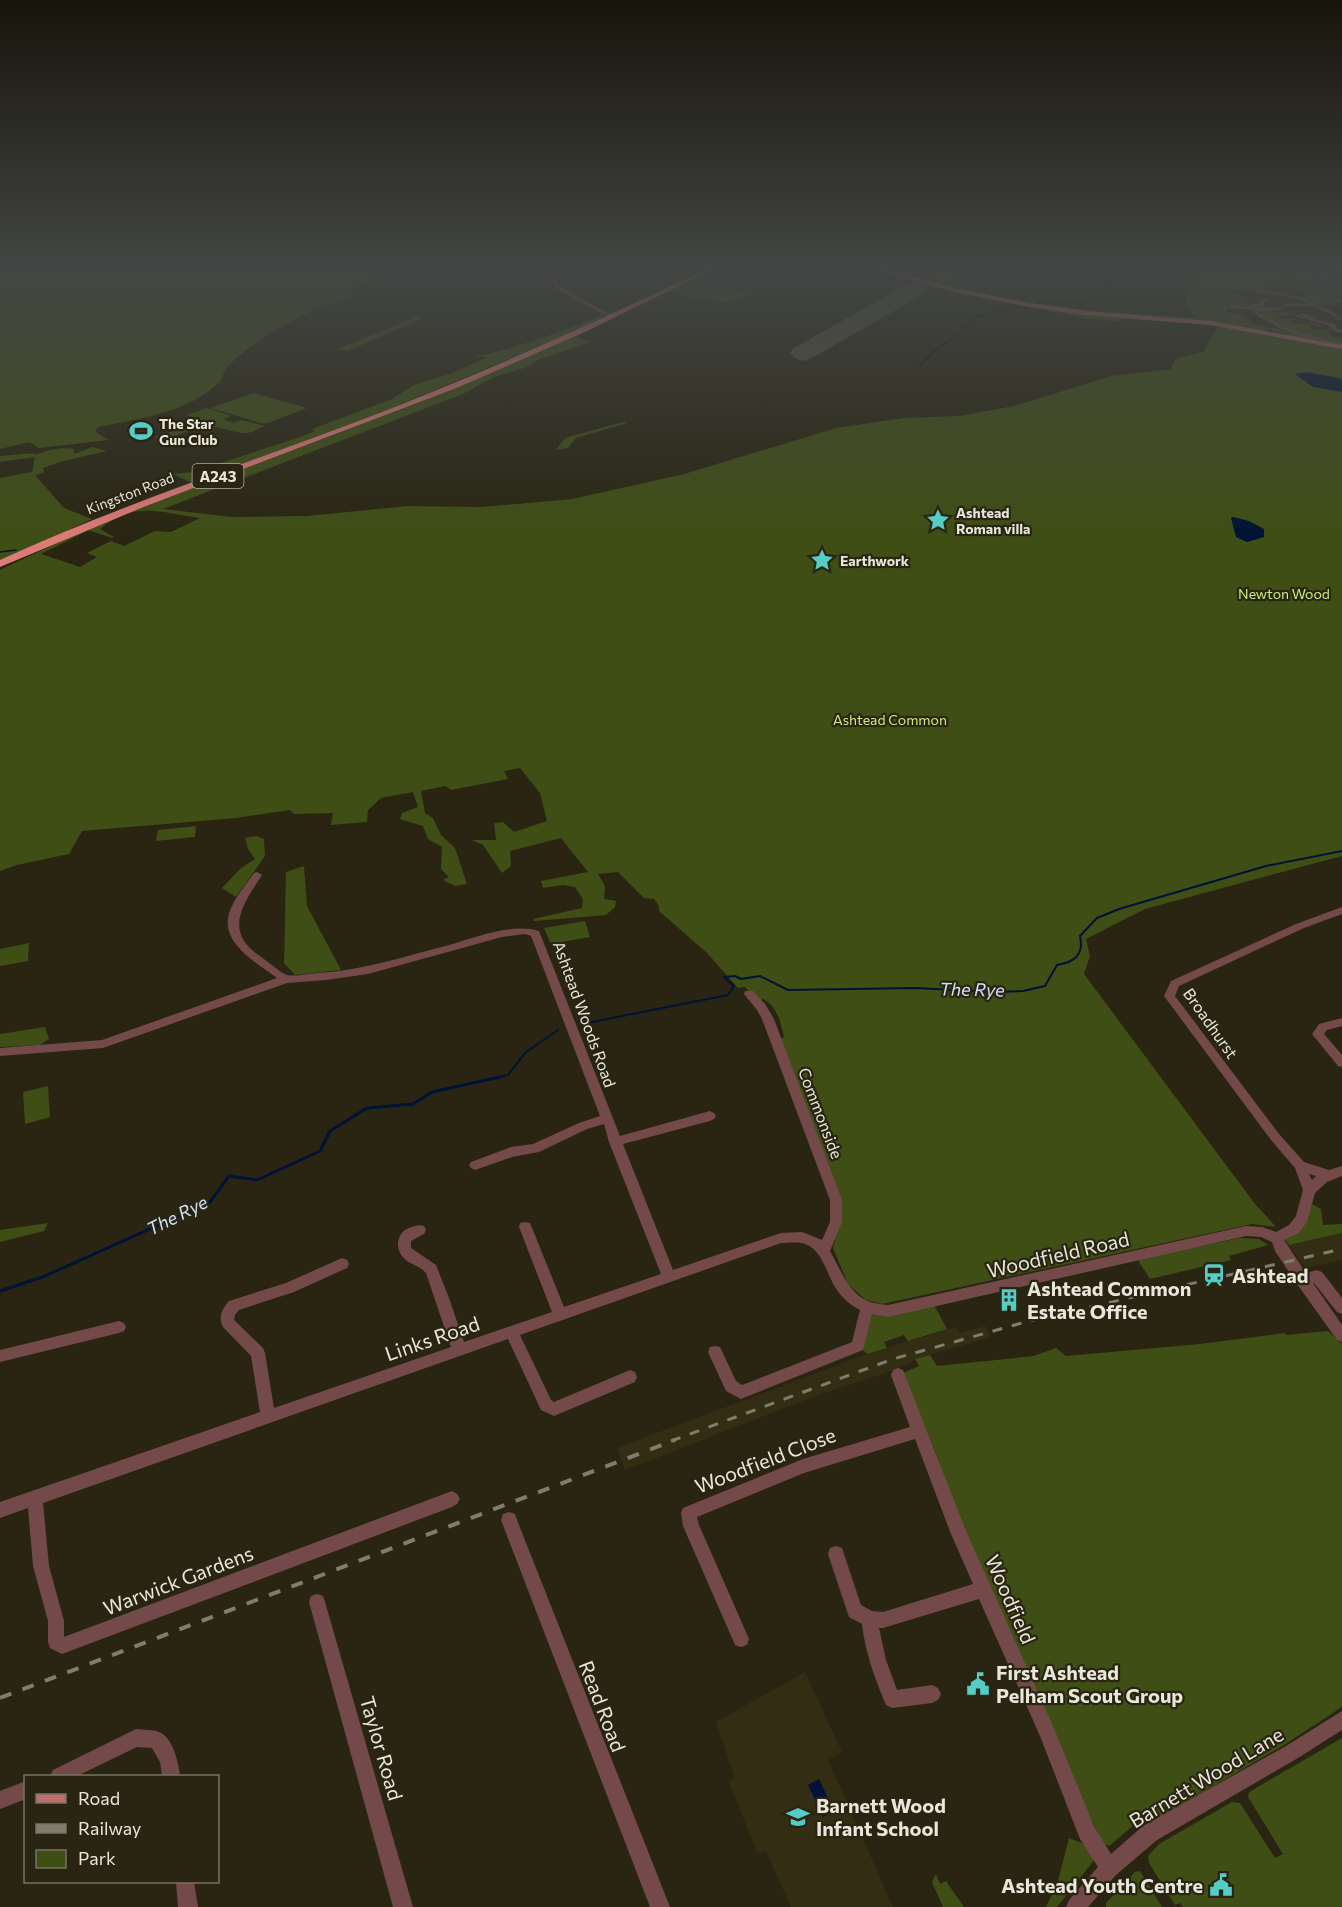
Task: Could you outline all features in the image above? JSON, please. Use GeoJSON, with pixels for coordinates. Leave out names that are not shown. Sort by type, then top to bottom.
{"type":"FeatureCollection","features":[{"type":"Feature","properties":{"kind":"highway","name":"Kingston Road"},"geometry":{"type":"LineString","coordinates":[[0,564],[88,524],[307,442],[510,360]]}},
{"type":"Feature","properties":{"kind":"street"},"geometry":{"type":"LineString","coordinates":[[257,875],[233,918],[234,932],[248,952],[286,979]]}},
{"type":"Feature","properties":{"kind":"street","name":"Broadhurst"},"geometry":{"type":"LineString","coordinates":[[1309,1190],[1300,1166],[1275,1137],[1169,996],[1174,984],[1300,926],[1342,910]]}},
{"type":"Feature","properties":{"kind":"street","name":"Ashtead Woods Road"},"geometry":{"type":"LineString","coordinates":[[0,1052],[104,1044],[286,979],[368,970],[502,934],[525,931],[535,933],[542,946],[606,1119],[669,1277]]}},
{"type":"Feature","properties":{"kind":"street","name":"Commonside"},"geometry":{"type":"LineString","coordinates":[[749,994],[768,1019],[836,1200],[836,1222],[824,1250]]}},
{"type":"Feature","properties":{"kind":"street"},"geometry":{"type":"LineString","coordinates":[[1342,1022],[1323,1027],[1318,1034],[1342,1063]]}},
{"type":"Feature","properties":{"kind":"street"},"geometry":{"type":"LineString","coordinates":[[615,1142],[710,1116]]}},
{"type":"Feature","properties":{"kind":"street"},"geometry":{"type":"LineString","coordinates":[[475,1165],[511,1152],[535,1149],[584,1126],[606,1119]]}},
{"type":"Feature","properties":{"kind":"street"},"geometry":{"type":"LineString","coordinates":[[1300,1166],[1328,1175]]}},
{"type":"Feature","properties":{"kind":"street"},"geometry":{"type":"LineString","coordinates":[[1342,1171],[1328,1175],[1309,1190],[1302,1218],[1293,1229],[1277,1238],[1280,1247],[1342,1336]]}},
{"type":"Feature","properties":{"kind":"street"},"geometry":{"type":"LineString","coordinates":[[525,1227],[560,1314]]}},
{"type":"Feature","properties":{"kind":"street"},"geometry":{"type":"LineString","coordinates":[[419,1230],[408,1235],[404,1241],[404,1248],[407,1254],[430,1268],[459,1350]]}},
{"type":"Feature","properties":{"kind":"street","name":"Woodfield Road"},"geometry":{"type":"LineString","coordinates":[[824,1250],[839,1284],[850,1297],[867,1308],[879,1311],[896,1310],[1246,1232],[1262,1232],[1277,1238]]}},
{"type":"Feature","properties":{"kind":"street","name":"Links Road"},"geometry":{"type":"LineString","coordinates":[[0,1510],[560,1314],[791,1236],[813,1240],[824,1250]]}},
{"type":"Feature","properties":{"kind":"street"},"geometry":{"type":"LineString","coordinates":[[268,1416],[258,1353],[228,1323],[229,1311],[234,1305],[289,1288],[342,1264]]}},
{"type":"Feature","properties":{"kind":"street"},"geometry":{"type":"LineString","coordinates":[[1302,1280],[1317,1276],[1342,1308]]}},
{"type":"Feature","properties":{"kind":"street"},"geometry":{"type":"LineString","coordinates":[[715,1352],[731,1386],[741,1392],[858,1346],[867,1308]]}},
{"type":"Feature","properties":{"kind":"street"},"geometry":{"type":"LineString","coordinates":[[0,1356],[119,1328]]}},
{"type":"Feature","properties":{"kind":"street"},"geometry":{"type":"LineString","coordinates":[[511,1331],[546,1405],[554,1409],[630,1377]]}},
{"type":"Feature","properties":{"kind":"street","name":"Woodfield"},"geometry":{"type":"LineString","coordinates":[[898,1375],[959,1534],[1087,1832],[1109,1868]]}},
{"type":"Feature","properties":{"kind":"street","name":"Woodfield Close"},"geometry":{"type":"LineString","coordinates":[[741,1639],[691,1526],[689,1513],[803,1466],[920,1431]]}},
{"type":"Feature","properties":{"kind":"street","name":"Warwick Gardens"},"geometry":{"type":"LineString","coordinates":[[35,1498],[41,1566],[56,1621],[56,1642],[62,1646],[452,1499]]}},
{"type":"Feature","properties":{"kind":"street","name":"Read Road"},"geometry":{"type":"LineString","coordinates":[[509,1520],[660,1907]]}},
{"type":"Feature","properties":{"kind":"street"},"geometry":{"type":"LineString","coordinates":[[836,1554],[855,1611],[870,1619],[883,1620],[984,1589]]}},
{"type":"Feature","properties":{"kind":"street","name":"Taylor Road"},"geometry":{"type":"LineString","coordinates":[[317,1602],[403,1907]]}},
{"type":"Feature","properties":{"kind":"street"},"geometry":{"type":"LineString","coordinates":[[870,1619],[871,1635],[879,1665],[892,1699],[932,1694]]}},
{"type":"Feature","properties":{"kind":"street","name":"Barnett Wood Lane"},"geometry":{"type":"LineString","coordinates":[[1076,1907],[1109,1868],[1150,1833],[1292,1752],[1342,1720]]}},
{"type":"Feature","properties":{"kind":"street"},"geometry":{"type":"LineString","coordinates":[[61,1775],[136,1738],[157,1740],[169,1760],[171,1775]]}},
{"type":"Feature","properties":{"kind":"street"},"geometry":{"type":"LineString","coordinates":[[0,1800],[24,1791]]}},
{"type":"Feature","properties":{"kind":"street"},"geometry":{"type":"LineString","coordinates":[[185,1883],[188,1907]]}},
{"type":"Feature","properties":{"kind":"shaded area"},"geometry":{"type":"Polygon","coordinates":[[[1342,1233],[1342,1260],[1305,1268],[1289,1245],[1342,1233]]]}},
{"type":"Feature","properties":{"kind":"shaded area"},"geometry":{"type":"Polygon","coordinates":[[[985,1326],[991,1337],[912,1360],[912,1362],[882,1374],[818,1395],[625,1470],[617,1448],[867,1354],[956,1327],[960,1333],[985,1326]]]}},
{"type":"Feature","properties":{"kind":"shaded area","name":"Barnett Wood Infant School"},"geometry":{"type":"Polygon","coordinates":[[[805,1672],[842,1752],[828,1760],[893,1907],[791,1907],[766,1852],[757,1853],[729,1782],[735,1778],[716,1722],[805,1672]]]}},
{"type":"Feature","properties":{"kind":"green space"},"geometry":{"type":"Polygon","coordinates":[[[0,360],[235,360],[225,370],[217,385],[189,403],[150,416],[98,427],[95,432],[109,440],[39,448],[30,442],[0,449],[0,360]]]}},
{"type":"Feature","properties":{"kind":"green space"},"geometry":{"type":"Polygon","coordinates":[[[481,360],[506,360],[378,414],[194,484],[173,474],[193,472],[300,437],[315,431],[312,429],[392,399],[414,385],[453,373],[481,360]]]}},
{"type":"Feature","properties":{"kind":"green space","name":"Ashtead Common"},"geometry":{"type":"Polygon","coordinates":[[[516,360],[538,360],[527,367],[494,377],[463,394],[163,509],[232,517],[307,516],[408,506],[481,507],[572,499],[684,474],[836,428],[903,418],[959,416],[1014,406],[1111,376],[1171,369],[1175,360],[1342,360],[1342,856],[1145,909],[1086,939],[1090,956],[1084,974],[1255,1204],[1276,1227],[1252,1224],[882,1304],[866,1300],[848,1284],[833,1248],[840,1219],[779,1039],[784,1037],[775,1010],[763,999],[758,1001],[745,987],[738,988],[707,953],[659,911],[659,906],[654,899],[644,898],[618,872],[598,874],[605,886],[604,899],[616,901],[615,907],[606,915],[534,921],[533,919],[582,908],[583,899],[575,887],[563,885],[543,888],[541,881],[588,872],[561,838],[510,851],[511,866],[502,873],[483,845],[472,840],[496,840],[494,823],[503,822],[514,832],[547,821],[540,793],[520,768],[504,771],[508,779],[451,790],[445,786],[421,791],[425,813],[433,818],[441,835],[455,848],[467,884],[455,886],[443,880],[449,877],[441,869],[442,847],[428,839],[423,826],[400,819],[402,813],[418,807],[413,792],[381,798],[368,810],[367,822],[331,825],[333,813],[294,814],[290,810],[236,818],[82,831],[69,854],[0,871],[0,570],[82,531],[85,532],[41,554],[80,567],[97,557],[87,553],[111,541],[124,546],[155,531],[171,532],[200,518],[137,511],[125,514],[100,529],[114,537],[112,538],[85,529],[342,432],[516,360]]]}},
{"type":"Feature","properties":{"kind":"green space"},"geometry":{"type":"Polygon","coordinates":[[[254,393],[307,408],[268,423],[261,423],[210,408],[254,393]]]}},
{"type":"Feature","properties":{"kind":"green space"},"geometry":{"type":"Polygon","coordinates":[[[207,408],[231,416],[223,419],[233,423],[241,420],[265,426],[247,433],[206,426],[171,437],[154,437],[204,422],[186,415],[207,408]]]}},
{"type":"Feature","properties":{"kind":"green space"},"geometry":{"type":"Polygon","coordinates":[[[623,422],[627,423],[576,438],[568,448],[556,450],[565,438],[623,422]]]}},
{"type":"Feature","properties":{"kind":"green space"},"geometry":{"type":"Polygon","coordinates":[[[92,447],[107,451],[63,461],[43,468],[44,473],[35,475],[64,508],[92,519],[0,562],[0,478],[32,472],[35,457],[0,462],[0,456],[35,453],[35,455],[64,448],[74,449],[74,454],[92,447]]]}},
{"type":"Feature","properties":{"kind":"green space"},"geometry":{"type":"Polygon","coordinates":[[[196,826],[195,837],[156,841],[158,830],[196,826]]]}},
{"type":"Feature","properties":{"kind":"green space"},"geometry":{"type":"Polygon","coordinates":[[[256,836],[264,839],[265,856],[236,897],[222,888],[240,869],[255,859],[248,849],[245,838],[256,836]]]}},
{"type":"Feature","properties":{"kind":"green space"},"geometry":{"type":"Polygon","coordinates":[[[304,866],[307,906],[341,970],[295,975],[284,963],[286,872],[304,866]]]}},
{"type":"Feature","properties":{"kind":"green space"},"geometry":{"type":"Polygon","coordinates":[[[585,921],[590,937],[551,944],[544,928],[585,921]]]}},
{"type":"Feature","properties":{"kind":"green space"},"geometry":{"type":"Polygon","coordinates":[[[29,943],[28,961],[0,966],[0,949],[29,943]]]}},
{"type":"Feature","properties":{"kind":"green space"},"geometry":{"type":"Polygon","coordinates":[[[45,1027],[49,1039],[40,1045],[0,1047],[0,1034],[45,1027]]]}},
{"type":"Feature","properties":{"kind":"green space"},"geometry":{"type":"Polygon","coordinates":[[[48,1086],[50,1117],[25,1124],[23,1092],[48,1086]]]}},
{"type":"Feature","properties":{"kind":"green space"},"geometry":{"type":"Polygon","coordinates":[[[1312,1204],[1321,1209],[1323,1225],[1342,1224],[1342,1233],[1289,1245],[1284,1239],[1299,1230],[1312,1204]]]}},
{"type":"Feature","properties":{"kind":"green space"},"geometry":{"type":"Polygon","coordinates":[[[48,1223],[44,1231],[0,1242],[0,1230],[48,1223]]]}},
{"type":"Feature","properties":{"kind":"green space"},"geometry":{"type":"Polygon","coordinates":[[[1240,1238],[1259,1239],[1268,1245],[1229,1256],[1231,1260],[1150,1279],[1137,1259],[1240,1238]]]}},
{"type":"Feature","properties":{"kind":"green space"},"geometry":{"type":"Polygon","coordinates":[[[934,1305],[947,1329],[908,1341],[904,1335],[884,1342],[887,1348],[867,1354],[860,1347],[869,1316],[877,1312],[934,1305]]]}},
{"type":"Feature","properties":{"kind":"green space"},"geometry":{"type":"Polygon","coordinates":[[[1328,1331],[1342,1344],[1342,1707],[1284,1745],[1155,1820],[1140,1820],[1109,1846],[1103,1843],[1082,1801],[957,1515],[935,1451],[903,1373],[919,1366],[915,1359],[930,1355],[937,1366],[1034,1356],[1056,1348],[1066,1356],[1200,1344],[1285,1333],[1286,1335],[1328,1331]]]}},
{"type":"Feature","properties":{"kind":"green space"},"geometry":{"type":"Polygon","coordinates":[[[1342,1738],[1342,1907],[1183,1907],[1180,1903],[1175,1905],[1149,1863],[1148,1856],[1159,1844],[1232,1802],[1240,1803],[1275,1858],[1283,1854],[1248,1797],[1249,1792],[1342,1738]]]}},
{"type":"Feature","properties":{"kind":"green space"},"geometry":{"type":"Polygon","coordinates":[[[1069,1838],[1082,1843],[1095,1859],[1057,1907],[1046,1907],[1058,1881],[1069,1838]]]}},
{"type":"Feature","properties":{"kind":"green space"},"geometry":{"type":"Polygon","coordinates":[[[1140,1871],[1162,1907],[1106,1907],[1106,1903],[1135,1872],[1140,1871]]]}},
{"type":"Feature","properties":{"kind":"green space"},"geometry":{"type":"Polygon","coordinates":[[[936,1874],[940,1884],[946,1881],[964,1907],[943,1907],[932,1882],[936,1874]]]}},
{"type":"Feature","properties":{"kind":"water"},"geometry":{"type":"Polygon","coordinates":[[[1307,372],[1339,378],[1342,380],[1342,392],[1313,387],[1295,374],[1307,372]]]}},
{"type":"Feature","properties":{"kind":"water"},"geometry":{"type":"Polygon","coordinates":[[[1231,518],[1249,521],[1264,529],[1264,537],[1247,542],[1236,537],[1231,518]]]}},
{"type":"Feature","properties":{"kind":"water"},"geometry":{"type":"Polygon","coordinates":[[[819,1779],[834,1811],[823,1817],[808,1785],[819,1779]]]}},
{"type":"Feature","properties":{"kind":"waterway"},"geometry":{"type":"LineString","coordinates":[[920,366],[926,360]]}},
{"type":"Feature","properties":{"kind":"waterway"},"geometry":{"type":"LineString","coordinates":[[0,552],[16,550]]}},
{"type":"Feature","properties":{"kind":"waterway","name":"The Rye"},"geometry":{"type":"LineString","coordinates":[[582,1024],[728,995],[734,986],[724,977],[735,976],[741,979],[760,976],[788,990],[915,988],[996,992],[1023,991],[1045,986],[1057,965],[1077,957],[1081,948],[1080,936],[1097,918],[1119,909],[1266,866],[1342,851]]}},
{"type":"Feature","properties":{"kind":"waterway","name":"The Rye"},"geometry":{"type":"LineString","coordinates":[[494,1078],[508,1075],[525,1053],[558,1030]]}},
{"type":"Feature","properties":{"kind":"waterway","name":"The Rye"},"geometry":{"type":"LineString","coordinates":[[0,1291],[45,1276],[210,1202],[229,1176],[257,1180],[320,1151],[330,1131],[367,1108],[413,1104],[432,1092],[500,1077]]}},
{"type":"Feature","properties":{"kind":"railway"},"geometry":{"type":"LineString","coordinates":[[671,1441],[893,1359],[1029,1321],[1342,1249]]}},
{"type":"Feature","properties":{"kind":"railway"},"geometry":{"type":"LineString","coordinates":[[0,1698],[675,1440]]}},
{"type":"Feature","properties":{"kind":"place","name":"The Star Gun Club"},"geometry":{"type":"Point","coordinates":[141,431]}},
{"type":"Feature","properties":{"kind":"place","name":"Ashtead Roman villa"},"geometry":{"type":"Point","coordinates":[938,520]}},
{"type":"Feature","properties":{"kind":"place","name":"Earthwork"},"geometry":{"type":"Point","coordinates":[822,560]}},
{"type":"Feature","properties":{"kind":"place","name":"Ashtead"},"geometry":{"type":"Point","coordinates":[1214,1275]}},
{"type":"Feature","properties":{"kind":"place","name":"Ashtead Common Estate Office"},"geometry":{"type":"Point","coordinates":[1009,1300]}},
{"type":"Feature","properties":{"kind":"place","name":"First Ashtead Pelham Scout Group"},"geometry":{"type":"Point","coordinates":[978,1684]}},
{"type":"Feature","properties":{"kind":"place","name":"Barnett Wood Infant School"},"geometry":{"type":"Point","coordinates":[798,1817]}},
{"type":"Feature","properties":{"kind":"place","name":"Ashtead Youth Centre"},"geometry":{"type":"Point","coordinates":[1221,1885]}},
{"type":"Feature","properties":{"kind":"park label","name":"Newton Wood"},"geometry":{"type":"Point","coordinates":[1284,593]}}]}
